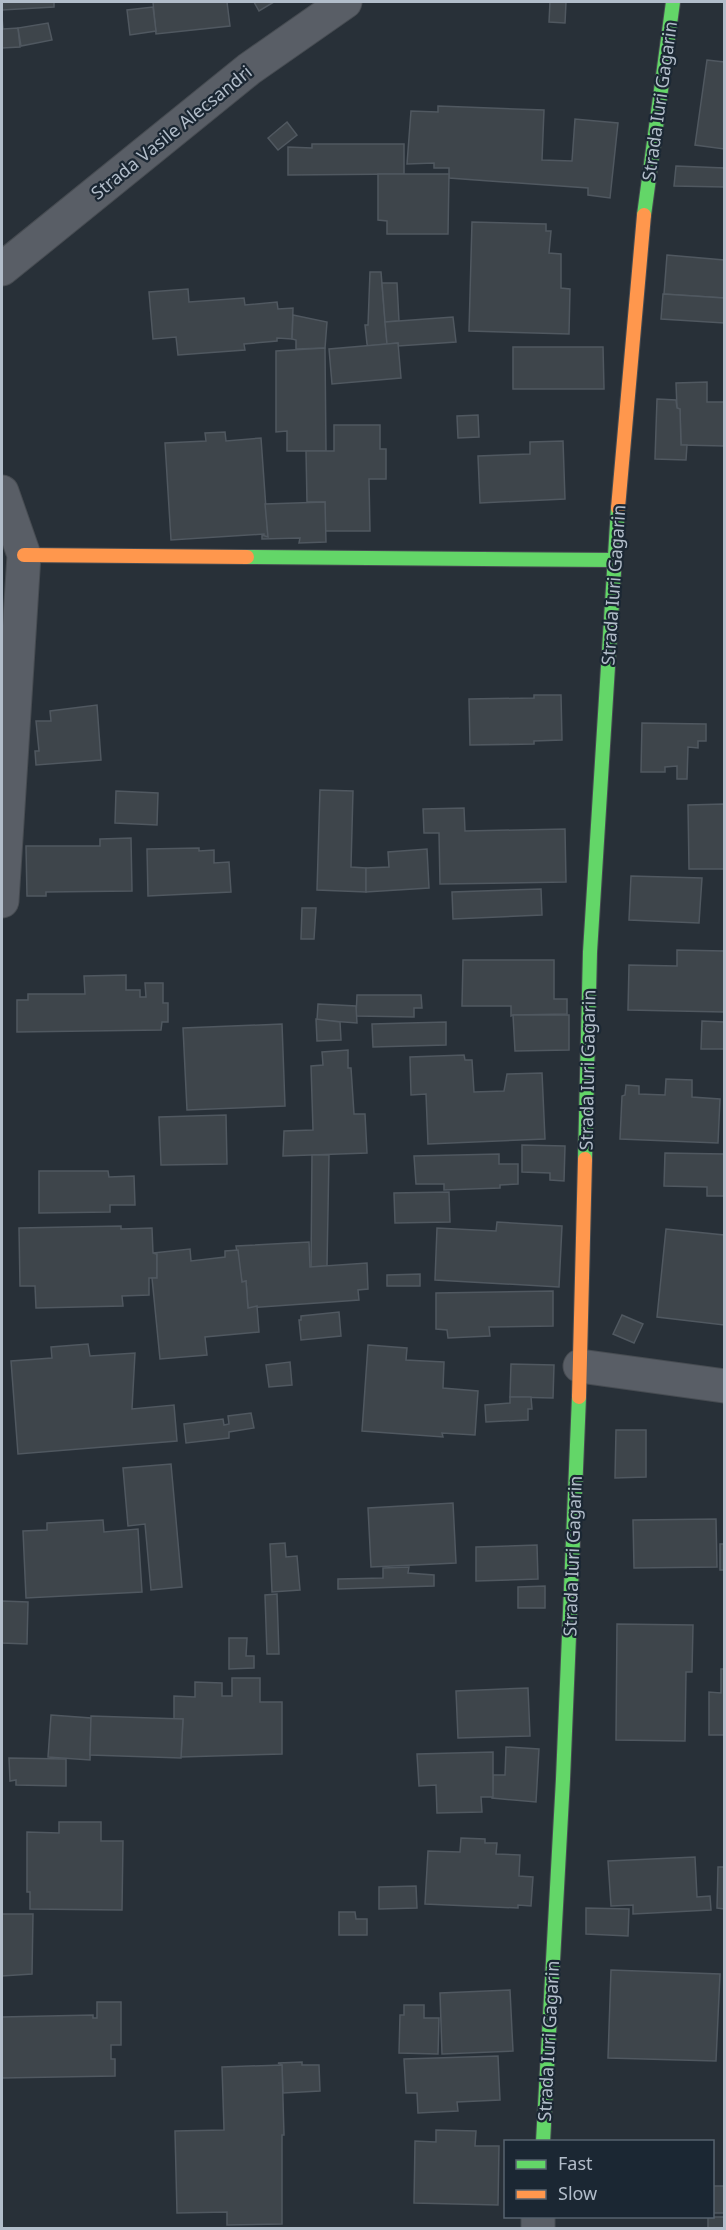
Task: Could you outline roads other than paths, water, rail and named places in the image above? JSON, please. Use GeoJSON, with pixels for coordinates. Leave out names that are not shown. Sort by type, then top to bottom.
{"type":"FeatureCollection","features":[{"type":"Feature","properties":{"kind":"street","name":"Strada Vasile Alecsandri"},"geometry":{"type":"LineString","coordinates":[[2,269],[249,69],[345,2]]}},
{"type":"Feature","properties":{"kind":"street","name":"Strada Iuri Gagarin"},"geometry":{"type":"LineString","coordinates":[[543,2140],[563,1779],[580,1366],[590,952],[613,561],[646,189],[673,2]]}},
{"type":"Feature","properties":{"kind":"street"},"geometry":{"type":"LineString","coordinates":[[2,492],[24,555],[2,902]]}},
{"type":"Feature","properties":{"kind":"street"},"geometry":{"type":"LineString","coordinates":[[24,555],[613,561]]}},
{"type":"Feature","properties":{"kind":"street"},"geometry":{"type":"LineString","coordinates":[[580,1366],[724,1386]]}}]}
